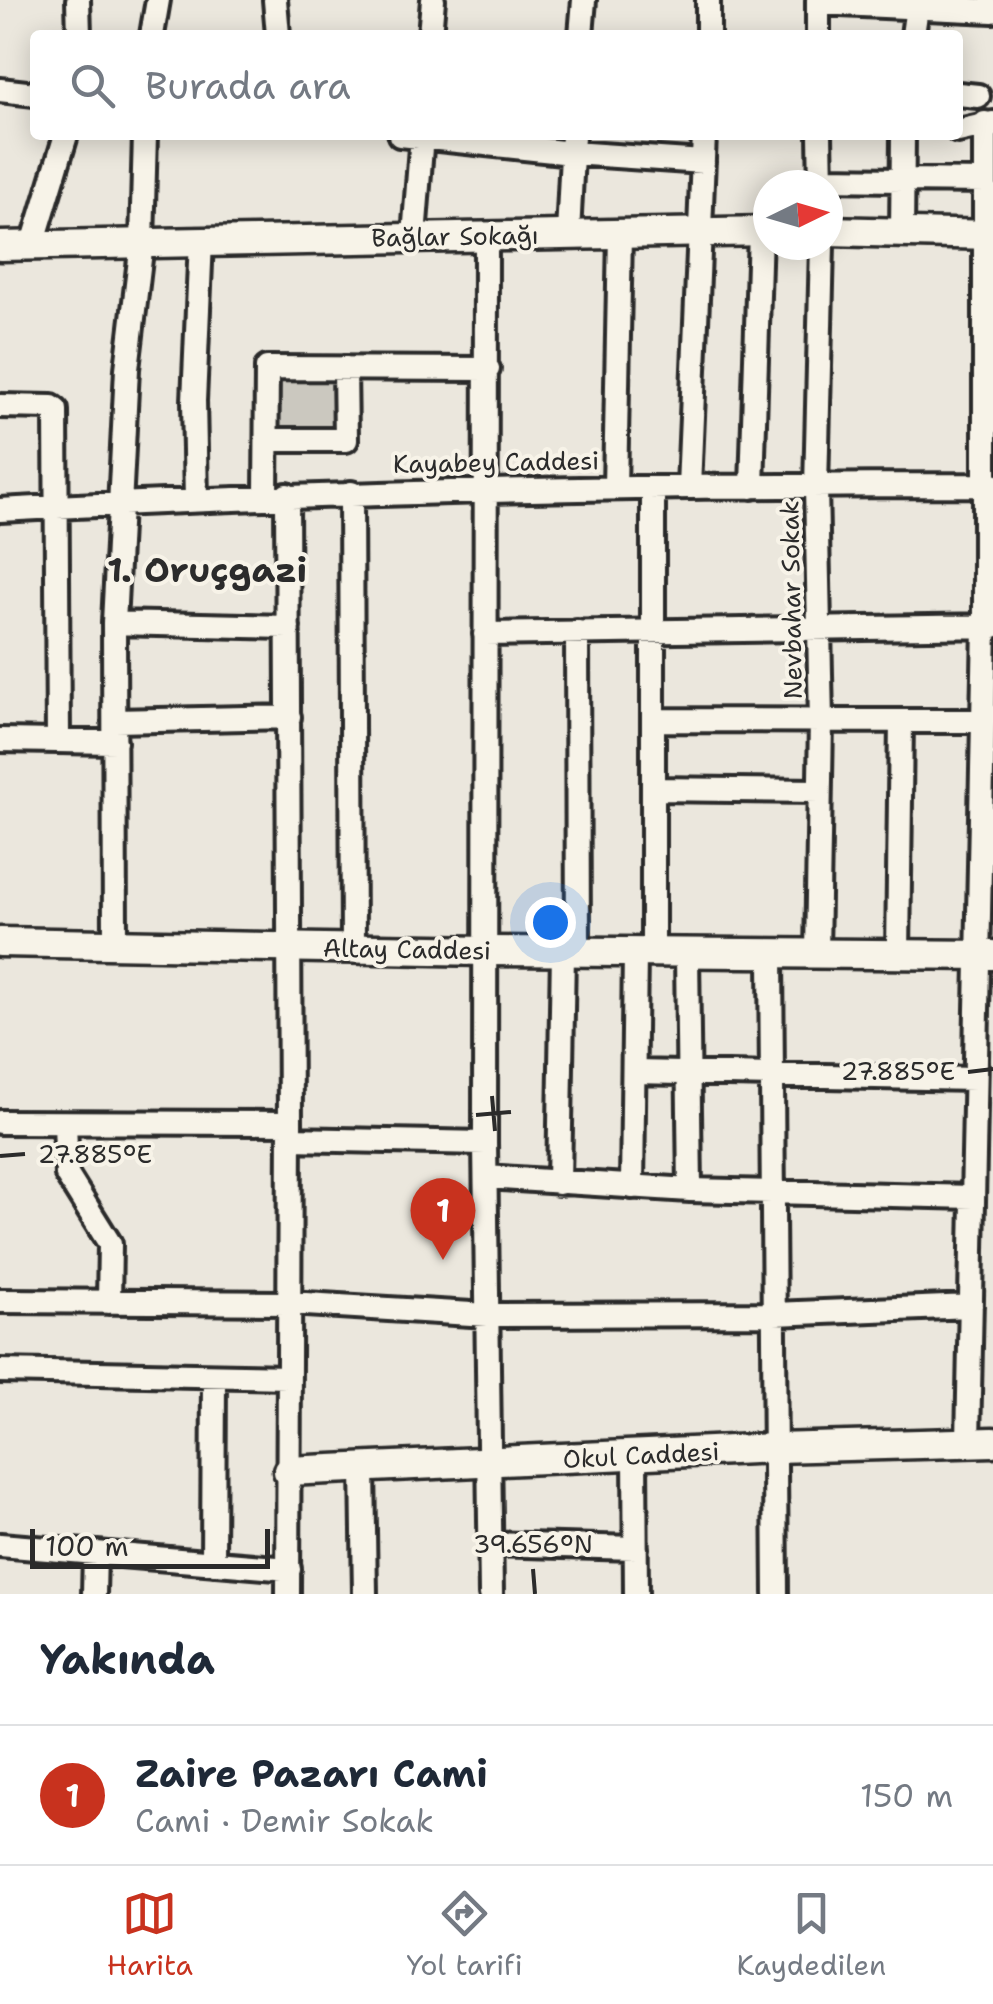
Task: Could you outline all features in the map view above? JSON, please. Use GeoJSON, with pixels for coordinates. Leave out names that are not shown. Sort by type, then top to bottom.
{"type":"FeatureCollection","features":[{"type":"Feature","properties":{"kind":"main road","name":"Bağlar Sokağı"},"geometry":{"type":"LineString","coordinates":[[0,246],[753,231]]}},
{"type":"Feature","properties":{"kind":"main road"},"geometry":{"type":"LineString","coordinates":[[843,231],[989,235]]}},
{"type":"Feature","properties":{"kind":"main road","name":"Altay Caddesi"},"geometry":{"type":"LineString","coordinates":[[0,942],[985,955]]}},
{"type":"Feature","properties":{"kind":"main road","name":"Okul Caddesi"},"geometry":{"type":"LineString","coordinates":[[288,1471],[981,1442]]}},
{"type":"Feature","properties":{"kind":"street"},"geometry":{"type":"LineString","coordinates":[[78,0],[79,30]]}},
{"type":"Feature","properties":{"kind":"street"},"geometry":{"type":"LineString","coordinates":[[153,30],[158,0]]}},
{"type":"Feature","properties":{"kind":"street"},"geometry":{"type":"LineString","coordinates":[[275,0],[278,30]]}},
{"type":"Feature","properties":{"kind":"street"},"geometry":{"type":"LineString","coordinates":[[430,30],[433,0]]}},
{"type":"Feature","properties":{"kind":"street"},"geometry":{"type":"LineString","coordinates":[[581,30],[584,0]]}},
{"type":"Feature","properties":{"kind":"street"},"geometry":{"type":"LineString","coordinates":[[708,0],[708,30]]}},
{"type":"Feature","properties":{"kind":"street"},"geometry":{"type":"LineString","coordinates":[[818,30],[818,2],[980,7]]}},
{"type":"Feature","properties":{"kind":"street"},"geometry":{"type":"LineString","coordinates":[[914,30],[917,4]]}},
{"type":"Feature","properties":{"kind":"street"},"geometry":{"type":"LineString","coordinates":[[0,90],[30,93]]}},
{"type":"Feature","properties":{"kind":"street"},"geometry":{"type":"LineString","coordinates":[[963,131],[989,123],[985,181],[989,235],[989,626],[982,721],[985,955],[975,1079],[973,1198],[982,1244],[971,1306],[981,1442]]}},
{"type":"Feature","properties":{"kind":"street"},"geometry":{"type":"LineString","coordinates":[[33,244],[64,140]]}},
{"type":"Feature","properties":{"kind":"street"},"geometry":{"type":"LineString","coordinates":[[115,943],[114,623],[118,505],[127,370],[142,242],[145,140]]}},
{"type":"Feature","properties":{"kind":"street"},"geometry":{"type":"LineString","coordinates":[[414,236],[415,140]]}},
{"type":"Feature","properties":{"kind":"street"},"geometry":{"type":"LineString","coordinates":[[494,140],[573,144],[704,162]]}},
{"type":"Feature","properties":{"kind":"street"},"geometry":{"type":"LineString","coordinates":[[689,488],[704,140]]}},
{"type":"Feature","properties":{"kind":"street"},"geometry":{"type":"LineString","coordinates":[[820,140],[821,170]]}},
{"type":"Feature","properties":{"kind":"street"},"geometry":{"type":"LineString","coordinates":[[902,233],[903,140]]}},
{"type":"Feature","properties":{"kind":"street"},"geometry":{"type":"LineString","coordinates":[[568,234],[573,144]]}},
{"type":"Feature","properties":{"kind":"street"},"geometry":{"type":"LineString","coordinates":[[843,181],[985,181]]}},
{"type":"Feature","properties":{"kind":"street"},"geometry":{"type":"LineString","coordinates":[[615,488],[620,234]]}},
{"type":"Feature","properties":{"kind":"street"},"geometry":{"type":"LineString","coordinates":[[486,236],[485,1143],[491,1594]]}},
{"type":"Feature","properties":{"kind":"street"},"geometry":{"type":"LineString","coordinates":[[196,500],[194,401],[201,240]]}},
{"type":"Feature","properties":{"kind":"street"},"geometry":{"type":"LineString","coordinates":[[752,487],[763,260]]}},
{"type":"Feature","properties":{"kind":"street","name":"Nevbahar Sokak"},"geometry":{"type":"LineString","coordinates":[[817,954],[821,720],[816,487],[822,260]]}},
{"type":"Feature","properties":{"kind":"street"},"geometry":{"type":"LineString","coordinates":[[288,1594],[288,627],[276,496],[266,440],[268,368],[488,369]]}},
{"type":"Feature","properties":{"kind":"street"},"geometry":{"type":"LineString","coordinates":[[266,440],[346,440],[346,368]]}},
{"type":"Feature","properties":{"kind":"street"},"geometry":{"type":"LineString","coordinates":[[0,406],[56,410],[58,740]]}},
{"type":"Feature","properties":{"kind":"street","name":"Kayabey Caddesi"},"geometry":{"type":"LineString","coordinates":[[0,510],[488,489],[989,485]]}},
{"type":"Feature","properties":{"kind":"street"},"geometry":{"type":"LineString","coordinates":[[632,1187],[634,1072],[653,789],[653,488]]}},
{"type":"Feature","properties":{"kind":"street"},"geometry":{"type":"LineString","coordinates":[[351,493],[353,947]]}},
{"type":"Feature","properties":{"kind":"street"},"geometry":{"type":"LineString","coordinates":[[114,623],[288,627]]}},
{"type":"Feature","properties":{"kind":"street"},"geometry":{"type":"LineString","coordinates":[[485,634],[989,626]]}},
{"type":"Feature","properties":{"kind":"street"},"geometry":{"type":"LineString","coordinates":[[559,1182],[570,952],[577,632]]}},
{"type":"Feature","properties":{"kind":"street"},"geometry":{"type":"LineString","coordinates":[[0,740],[58,740],[116,731],[289,717]]}},
{"type":"Feature","properties":{"kind":"street"},"geometry":{"type":"LineString","coordinates":[[653,720],[982,721]]}},
{"type":"Feature","properties":{"kind":"street"},"geometry":{"type":"LineString","coordinates":[[898,954],[901,721]]}},
{"type":"Feature","properties":{"kind":"street"},"geometry":{"type":"LineString","coordinates":[[653,789],[819,791]]}},
{"type":"Feature","properties":{"kind":"street"},"geometry":{"type":"LineString","coordinates":[[686,954],[690,1190]]}},
{"type":"Feature","properties":{"kind":"street"},"geometry":{"type":"LineString","coordinates":[[771,954],[776,1594]]}},
{"type":"Feature","properties":{"kind":"street"},"geometry":{"type":"LineString","coordinates":[[634,1072],[975,1079]]}},
{"type":"Feature","properties":{"kind":"street"},"geometry":{"type":"LineString","coordinates":[[0,1122],[290,1131],[485,1143]]}},
{"type":"Feature","properties":{"kind":"street"},"geometry":{"type":"LineString","coordinates":[[65,1122],[67,1174],[110,1244],[109,1302]]}},
{"type":"Feature","properties":{"kind":"street"},"geometry":{"type":"LineString","coordinates":[[486,1176],[690,1190],[973,1198]]}},
{"type":"Feature","properties":{"kind":"street"},"geometry":{"type":"LineString","coordinates":[[0,1301],[289,1303],[488,1315],[774,1314],[971,1306]]}},
{"type":"Feature","properties":{"kind":"street"},"geometry":{"type":"LineString","coordinates":[[0,1372],[288,1377]]}},
{"type":"Feature","properties":{"kind":"street"},"geometry":{"type":"LineString","coordinates":[[213,1563],[214,1376]]}},
{"type":"Feature","properties":{"kind":"street"},"geometry":{"type":"LineString","coordinates":[[635,1456],[636,1594]]}},
{"type":"Feature","properties":{"kind":"street"},"geometry":{"type":"LineString","coordinates":[[363,1468],[365,1594]]}},
{"type":"Feature","properties":{"kind":"street"},"geometry":{"type":"LineString","coordinates":[[490,1544],[636,1548]]}},
{"type":"Feature","properties":{"kind":"street"},"geometry":{"type":"LineString","coordinates":[[0,1545],[289,1569]]}},
{"type":"Feature","properties":{"kind":"street"},"geometry":{"type":"LineString","coordinates":[[94,1594],[95,1553]]}},
{"type":"Feature","properties":{"kind":"shaded area"},"geometry":{"type":"Polygon","coordinates":[[[273,381],[342,381],[342,435],[274,435],[273,381]]]}},
{"type":"Feature","properties":{"kind":"place","name":"Zaire Pazarı Cami"},"geometry":{"type":"Point","coordinates":[443,1260]}},
{"type":"Feature","properties":{"kind":"district","name":"1. Oruçgazi"},"geometry":{"type":"Point","coordinates":[207,569]}}]}
